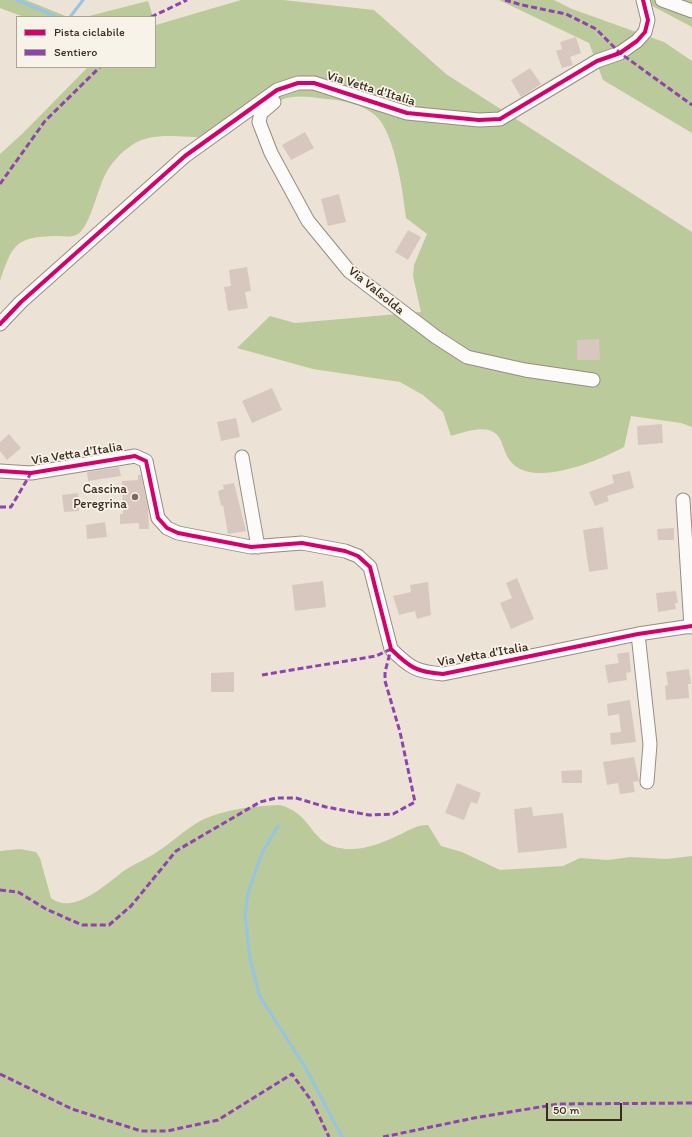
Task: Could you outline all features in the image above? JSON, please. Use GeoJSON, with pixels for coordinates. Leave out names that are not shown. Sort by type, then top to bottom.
{"type":"FeatureCollection","features":[{"type":"Feature","properties":{"kind":"street","name":"Via Vetta d'Italia"},"geometry":{"type":"LineString","coordinates":[[0,324],[20,302],[185,156],[277,90],[298,83],[314,82],[407,113],[479,120],[500,119],[597,61],[620,53],[637,41],[645,32],[648,20],[643,0]]}},
{"type":"Feature","properties":{"kind":"street"},"geometry":{"type":"LineString","coordinates":[[662,0],[692,11]]}},
{"type":"Feature","properties":{"kind":"street","name":"Via Valsolda"},"geometry":{"type":"LineString","coordinates":[[298,83],[261,112],[258,122],[271,153],[308,221],[349,271],[436,337],[467,357],[525,370],[593,380]]}},
{"type":"Feature","properties":{"kind":"street","name":"Via Vetta d'Italia"},"geometry":{"type":"LineString","coordinates":[[0,471],[31,473],[135,456],[146,461],[158,518],[167,528],[178,533],[251,547],[302,543],[345,551],[358,556],[370,567],[392,650],[401,659],[423,673],[443,674],[638,634],[692,626]]}},
{"type":"Feature","properties":{"kind":"street"},"geometry":{"type":"LineString","coordinates":[[242,457],[258,547]]}},
{"type":"Feature","properties":{"kind":"street"},"geometry":{"type":"LineString","coordinates":[[683,500],[692,626]]}},
{"type":"Feature","properties":{"kind":"street"},"geometry":{"type":"LineString","coordinates":[[638,634],[650,744],[647,782]]}},
{"type":"Feature","properties":{"kind":"green space"},"geometry":{"type":"Polygon","coordinates":[[[0,0],[26,0],[66,16],[21,16],[0,8],[0,0]]]}},
{"type":"Feature","properties":{"kind":"green space"},"geometry":{"type":"Polygon","coordinates":[[[241,0],[283,0],[374,10],[446,74],[692,232],[692,427],[681,423],[631,416],[624,447],[600,458],[568,469],[536,473],[522,470],[512,463],[501,441],[492,431],[478,430],[451,436],[443,412],[423,395],[400,382],[313,369],[237,348],[270,316],[295,323],[421,312],[413,276],[414,265],[427,234],[406,218],[397,164],[389,137],[383,125],[377,117],[366,109],[346,102],[309,97],[286,98],[264,108],[221,134],[210,138],[162,136],[139,141],[124,151],[106,172],[86,224],[82,230],[73,236],[32,238],[24,241],[18,245],[8,258],[0,281],[0,154],[23,133],[87,68],[156,68],[156,25],[241,0]]]}},
{"type":"Feature","properties":{"kind":"green space"},"geometry":{"type":"Polygon","coordinates":[[[499,0],[554,0],[572,9],[664,42],[692,61],[692,133],[603,80],[589,43],[499,0]]]}},
{"type":"Feature","properties":{"kind":"green space"},"geometry":{"type":"Polygon","coordinates":[[[641,0],[692,0],[692,27],[641,0]]]}},
{"type":"Feature","properties":{"kind":"green space"},"geometry":{"type":"Polygon","coordinates":[[[148,1],[153,16],[89,16],[148,1]]]}},
{"type":"Feature","properties":{"kind":"green space"},"geometry":{"type":"Polygon","coordinates":[[[280,805],[298,814],[324,842],[332,846],[358,849],[383,842],[416,827],[428,825],[441,846],[462,852],[500,870],[563,866],[580,858],[608,860],[630,857],[667,859],[692,856],[692,1137],[0,1137],[0,851],[20,849],[36,852],[40,858],[51,898],[60,902],[70,903],[90,896],[125,870],[156,853],[202,820],[220,813],[240,809],[280,805]]]}},
{"type":"Feature","properties":{"kind":"building"},"geometry":{"type":"Polygon","coordinates":[[[576,37],[581,53],[570,57],[573,65],[562,68],[556,51],[562,49],[560,42],[576,37]]]}},
{"type":"Feature","properties":{"kind":"building"},"geometry":{"type":"Polygon","coordinates":[[[530,68],[541,84],[521,97],[511,80],[530,68]]]}},
{"type":"Feature","properties":{"kind":"building"},"geometry":{"type":"Polygon","coordinates":[[[305,132],[314,148],[291,160],[282,145],[305,132]]]}},
{"type":"Feature","properties":{"kind":"building"},"geometry":{"type":"Polygon","coordinates":[[[339,194],[346,222],[328,226],[321,199],[339,194]]]}},
{"type":"Feature","properties":{"kind":"building"},"geometry":{"type":"Polygon","coordinates":[[[408,230],[421,237],[408,260],[395,252],[408,230]]]}},
{"type":"Feature","properties":{"kind":"building"},"geometry":{"type":"Polygon","coordinates":[[[247,267],[251,291],[245,292],[248,308],[228,311],[224,287],[231,286],[229,270],[247,267]]]}},
{"type":"Feature","properties":{"kind":"building"},"geometry":{"type":"Polygon","coordinates":[[[599,339],[600,360],[577,360],[577,340],[599,339]]]}},
{"type":"Feature","properties":{"kind":"building"},"geometry":{"type":"Polygon","coordinates":[[[272,388],[282,410],[252,423],[242,401],[272,388]]]}},
{"type":"Feature","properties":{"kind":"building"},"geometry":{"type":"Polygon","coordinates":[[[236,418],[240,437],[221,441],[217,422],[236,418]]]}},
{"type":"Feature","properties":{"kind":"building"},"geometry":{"type":"Polygon","coordinates":[[[662,424],[663,443],[638,445],[637,426],[662,424]]]}},
{"type":"Feature","properties":{"kind":"building"},"geometry":{"type":"Polygon","coordinates":[[[9,434],[21,448],[7,460],[0,451],[0,442],[9,434]]]}},
{"type":"Feature","properties":{"kind":"building"},"geometry":{"type":"Polygon","coordinates":[[[119,467],[121,476],[88,481],[87,472],[119,467]]]}},
{"type":"Feature","properties":{"kind":"building"},"geometry":{"type":"Polygon","coordinates":[[[630,471],[634,488],[607,496],[609,501],[595,506],[589,492],[614,483],[612,475],[630,471]]]}},
{"type":"Feature","properties":{"kind":"building","name":"Cascina Peregrina"},"geometry":{"type":"Polygon","coordinates":[[[138,475],[141,475],[148,509],[149,529],[139,529],[139,523],[120,524],[120,514],[123,514],[122,481],[138,480],[138,475]]]}},
{"type":"Feature","properties":{"kind":"building"},"geometry":{"type":"Polygon","coordinates":[[[234,483],[246,531],[228,534],[223,505],[221,506],[218,491],[224,489],[223,485],[234,483]]]}},
{"type":"Feature","properties":{"kind":"building"},"geometry":{"type":"Polygon","coordinates":[[[78,493],[79,511],[64,512],[62,495],[78,493]]]}},
{"type":"Feature","properties":{"kind":"building"},"geometry":{"type":"Polygon","coordinates":[[[105,522],[107,537],[87,539],[86,525],[105,522]]]}},
{"type":"Feature","properties":{"kind":"building"},"geometry":{"type":"Polygon","coordinates":[[[603,527],[608,569],[589,572],[583,530],[603,527]]]}},
{"type":"Feature","properties":{"kind":"building"},"geometry":{"type":"Polygon","coordinates":[[[674,528],[674,540],[658,540],[657,529],[674,528]]]}},
{"type":"Feature","properties":{"kind":"building"},"geometry":{"type":"Polygon","coordinates":[[[517,578],[534,619],[511,629],[500,603],[512,598],[506,583],[517,578]]]}},
{"type":"Feature","properties":{"kind":"building"},"geometry":{"type":"Polygon","coordinates":[[[323,581],[326,607],[295,611],[292,585],[323,581]]]}},
{"type":"Feature","properties":{"kind":"building"},"geometry":{"type":"Polygon","coordinates":[[[428,582],[431,615],[417,619],[415,611],[399,615],[393,596],[411,592],[410,585],[428,582]]]}},
{"type":"Feature","properties":{"kind":"building"},"geometry":{"type":"Polygon","coordinates":[[[676,591],[678,603],[675,603],[676,609],[658,612],[656,593],[676,591]]]}},
{"type":"Feature","properties":{"kind":"building"},"geometry":{"type":"Polygon","coordinates":[[[629,652],[631,672],[626,673],[627,680],[608,683],[605,665],[619,663],[617,654],[629,652]]]}},
{"type":"Feature","properties":{"kind":"building"},"geometry":{"type":"Polygon","coordinates":[[[689,669],[691,684],[688,684],[689,698],[666,700],[665,686],[668,685],[666,672],[689,669]]]}},
{"type":"Feature","properties":{"kind":"building"},"geometry":{"type":"Polygon","coordinates":[[[234,672],[234,692],[211,692],[211,673],[234,672]]]}},
{"type":"Feature","properties":{"kind":"building"},"geometry":{"type":"Polygon","coordinates":[[[630,700],[636,742],[611,745],[610,733],[621,732],[619,714],[608,716],[607,704],[630,700]]]}},
{"type":"Feature","properties":{"kind":"building"},"geometry":{"type":"Polygon","coordinates":[[[634,757],[639,781],[633,782],[635,792],[620,794],[618,783],[607,785],[603,762],[634,757]]]}},
{"type":"Feature","properties":{"kind":"building"},"geometry":{"type":"Polygon","coordinates":[[[582,770],[582,783],[562,783],[561,771],[582,770]]]}},
{"type":"Feature","properties":{"kind":"building"},"geometry":{"type":"Polygon","coordinates":[[[457,783],[481,793],[477,804],[471,802],[464,820],[445,813],[457,783]]]}},
{"type":"Feature","properties":{"kind":"building"},"geometry":{"type":"Polygon","coordinates":[[[532,807],[533,816],[563,813],[567,848],[518,853],[514,809],[532,807]]]}},
{"type":"Feature","properties":{"kind":"waterway"},"geometry":{"type":"LineString","coordinates":[[17,0],[55,16]]}},
{"type":"Feature","properties":{"kind":"waterway"},"geometry":{"type":"LineString","coordinates":[[71,16],[83,0]]}},
{"type":"Feature","properties":{"kind":"waterway"},"geometry":{"type":"LineString","coordinates":[[278,826],[262,853],[248,893],[245,915],[250,959],[260,997],[304,1065],[342,1137]]}},
{"type":"Feature","properties":{"kind":"marked path"},"geometry":{"type":"LineString","coordinates":[[153,16],[187,0]]}},
{"type":"Feature","properties":{"kind":"marked path"},"geometry":{"type":"LineString","coordinates":[[505,0],[566,14],[596,29],[620,53],[692,105]]}},
{"type":"Feature","properties":{"kind":"marked path"},"geometry":{"type":"LineString","coordinates":[[0,184],[45,121],[99,68]]}},
{"type":"Feature","properties":{"kind":"marked path"},"geometry":{"type":"LineString","coordinates":[[0,507],[11,507],[31,473]]}},
{"type":"Feature","properties":{"kind":"marked path"},"geometry":{"type":"LineString","coordinates":[[262,675],[376,656],[391,649]]}},
{"type":"Feature","properties":{"kind":"marked path"},"geometry":{"type":"LineString","coordinates":[[0,890],[18,892],[46,909],[82,925],[109,925],[131,906],[176,851],[260,802],[276,798],[296,798],[326,807],[369,815],[393,814],[415,802],[400,732],[385,681],[385,672],[391,649]]}},
{"type":"Feature","properties":{"kind":"marked path"},"geometry":{"type":"LineString","coordinates":[[0,1074],[72,1109],[141,1131],[167,1131],[218,1120],[292,1074],[313,1103],[329,1137]]}},
{"type":"Feature","properties":{"kind":"marked path"},"geometry":{"type":"LineString","coordinates":[[383,1137],[474,1118],[558,1104],[692,1103]]}},
{"type":"Feature","properties":{"kind":"cycle path"},"geometry":{"type":"LineString","coordinates":[[0,324],[21,302],[185,156],[277,90],[298,83],[314,83],[407,113],[479,120],[500,119],[597,61],[620,53],[637,41],[645,32],[648,20],[643,0]]}},
{"type":"Feature","properties":{"kind":"cycle path"},"geometry":{"type":"LineString","coordinates":[[0,471],[31,473],[135,456],[146,461],[158,518],[167,528],[178,533],[251,547],[302,543],[345,551],[358,556],[370,567],[391,649],[409,665],[427,672],[443,674],[638,634],[692,626]]}},
{"type":"Feature","properties":{"kind":"place","name":"Cascina Peregrina"},"geometry":{"type":"Point","coordinates":[135,497]}}]}
